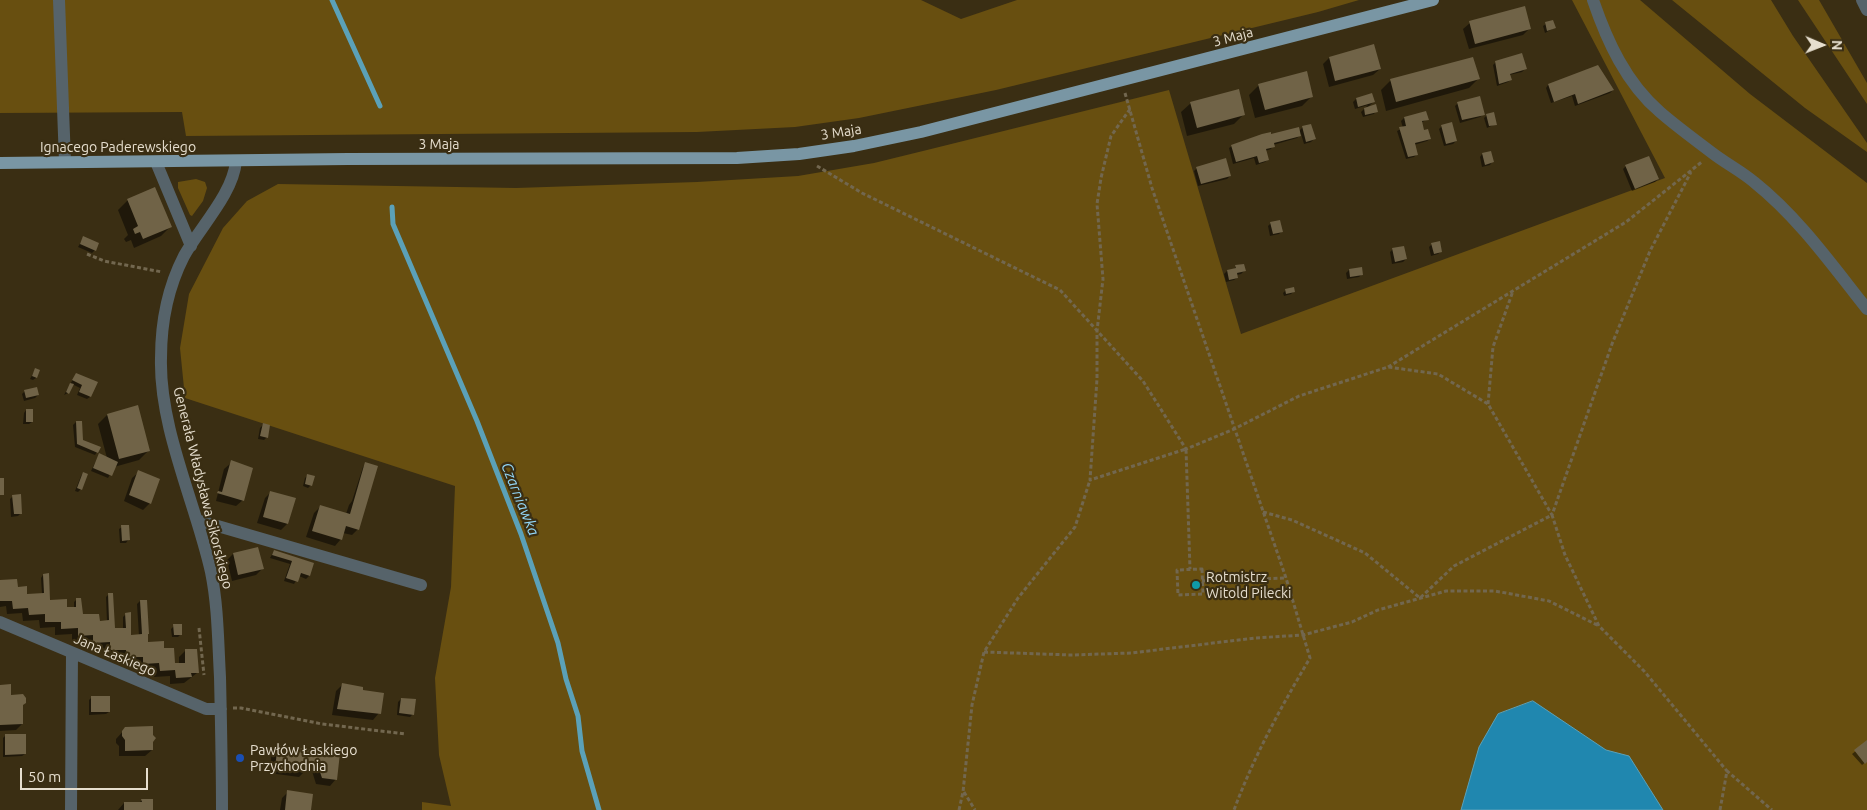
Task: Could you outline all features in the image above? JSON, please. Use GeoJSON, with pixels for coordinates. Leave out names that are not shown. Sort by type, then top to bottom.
{"type":"FeatureCollection","features":[{"type":"Feature","properties":{"kind":"main road","name":"3 Maja"},"geometry":{"type":"LineString","coordinates":[[236,161],[701,159],[798,154],[854,146],[921,132],[1433,0]]}},
{"type":"Feature","properties":{"kind":"main road","name":"Ignacego Paderewskiego"},"geometry":{"type":"LineString","coordinates":[[0,163],[236,161]]}},
{"type":"Feature","properties":{"kind":"street"},"geometry":{"type":"LineString","coordinates":[[59,0],[65,162]]}},
{"type":"Feature","properties":{"kind":"street"},"geometry":{"type":"LineString","coordinates":[[1593,0],[1607,39],[1632,81],[1659,112],[1712,153],[1754,181],[1798,222],[1867,309]]}},
{"type":"Feature","properties":{"kind":"street","name":"Generała Władysława Sikorskiego"},"geometry":{"type":"LineString","coordinates":[[222,810],[221,709],[216,606],[211,572],[168,420],[161,377],[164,310],[174,276],[233,178],[236,161]]}},
{"type":"Feature","properties":{"kind":"street"},"geometry":{"type":"LineString","coordinates":[[156,162],[191,246]]}},
{"type":"Feature","properties":{"kind":"street"},"geometry":{"type":"LineString","coordinates":[[197,520],[421,585]]}},
{"type":"Feature","properties":{"kind":"street","name":"Jana Łaskiego"},"geometry":{"type":"LineString","coordinates":[[0,622],[206,708],[221,709]]}},
{"type":"Feature","properties":{"kind":"street"},"geometry":{"type":"LineString","coordinates":[[71,810],[72,653]]}},
{"type":"Feature","properties":{"kind":"path"},"geometry":{"type":"LineString","coordinates":[[1121,81],[1152,188],[1286,578],[1310,658],[1278,712],[1246,777],[1234,810]]}},
{"type":"Feature","properties":{"kind":"path"},"geometry":{"type":"LineString","coordinates":[[959,810],[964,792],[972,705],[984,652],[1018,598],[1075,527],[1090,480],[1097,378],[1097,331],[1103,279],[1097,204],[1110,136],[1130,109]]}},
{"type":"Feature","properties":{"kind":"path"},"geometry":{"type":"LineString","coordinates":[[1090,480],[1186,449],[1234,429],[1299,396],[1388,367],[1626,222],[1691,172],[1712,153]]}},
{"type":"Feature","properties":{"kind":"path"},"geometry":{"type":"LineString","coordinates":[[798,154],[862,193],[1060,290],[1143,381],[1186,449],[1190,569]]}},
{"type":"Feature","properties":{"kind":"path"},"geometry":{"type":"LineString","coordinates":[[1420,598],[1454,566],[1552,515],[1622,319],[1650,251],[1691,172]]}},
{"type":"Feature","properties":{"kind":"path"},"geometry":{"type":"LineString","coordinates":[[88,254],[104,261],[158,271],[174,276]]}},
{"type":"Feature","properties":{"kind":"path"},"geometry":{"type":"LineString","coordinates":[[1488,404],[1493,347],[1513,291]]}},
{"type":"Feature","properties":{"kind":"path"},"geometry":{"type":"LineString","coordinates":[[1388,367],[1438,374],[1488,404],[1552,515],[1565,555],[1599,626],[1644,672],[1727,771],[1772,810]]}},
{"type":"Feature","properties":{"kind":"path"},"geometry":{"type":"LineString","coordinates":[[1263,512],[1292,520],[1365,553],[1420,598]]}},
{"type":"Feature","properties":{"kind":"path"},"geometry":{"type":"LineString","coordinates":[[1202,569],[1202,581],[1203,594],[1178,595],[1177,570],[1202,569]]}},
{"type":"Feature","properties":{"kind":"path"},"geometry":{"type":"LineString","coordinates":[[1202,581],[1286,578]]}},
{"type":"Feature","properties":{"kind":"path"},"geometry":{"type":"LineString","coordinates":[[984,652],[1072,655],[1130,653],[1254,638],[1303,636],[1352,622],[1378,610],[1446,591],[1495,590],[1549,602],[1599,626]]}},
{"type":"Feature","properties":{"kind":"path"},"geometry":{"type":"LineString","coordinates":[[199,628],[202,664]]}},
{"type":"Feature","properties":{"kind":"path"},"geometry":{"type":"LineString","coordinates":[[221,709],[241,708],[322,724],[406,734]]}},
{"type":"Feature","properties":{"kind":"path"},"geometry":{"type":"LineString","coordinates":[[1720,810],[1727,771]]}},
{"type":"Feature","properties":{"kind":"path"},"geometry":{"type":"LineString","coordinates":[[964,792],[975,810]]}},
{"type":"Feature","properties":{"kind":"shaded area"},"geometry":{"type":"Polygon","coordinates":[[[0,0],[921,0],[961,19],[1017,0],[1359,0],[1318,12],[996,90],[859,118],[795,127],[697,132],[186,136],[182,112],[0,113],[0,0]]]}},
{"type":"Feature","properties":{"kind":"shaded area"},"geometry":{"type":"Polygon","coordinates":[[[1572,0],[1640,0],[1750,94],[1867,183],[1867,810],[422,810],[422,802],[451,806],[439,755],[435,678],[451,587],[455,486],[185,398],[180,348],[189,294],[223,228],[247,201],[278,184],[516,188],[697,182],[798,176],[874,163],[1169,90],[1241,334],[1665,178],[1572,0]]]}},
{"type":"Feature","properties":{"kind":"shaded area"},"geometry":{"type":"Polygon","coordinates":[[[1672,0],[1771,0],[1793,36],[1867,143],[1867,152],[1805,108],[1672,0]]]}},
{"type":"Feature","properties":{"kind":"shaded area"},"geometry":{"type":"Polygon","coordinates":[[[1798,0],[1819,0],[1867,83],[1867,104],[1798,0]]]}},
{"type":"Feature","properties":{"kind":"shaded area"},"geometry":{"type":"Polygon","coordinates":[[[196,179],[205,182],[207,188],[203,201],[192,216],[178,188],[178,182],[196,179]]]}},
{"type":"Feature","properties":{"kind":"water"},"geometry":{"type":"Polygon","coordinates":[[[1533,701],[1606,750],[1629,756],[1663,810],[1461,810],[1479,747],[1498,714],[1533,701]]]}},
{"type":"Feature","properties":{"kind":"building"},"geometry":{"type":"Polygon","coordinates":[[[1525,6],[1531,29],[1475,44],[1469,21],[1525,6]]]}},
{"type":"Feature","properties":{"kind":"building"},"geometry":{"type":"Polygon","coordinates":[[[1553,20],[1556,28],[1547,31],[1545,22],[1553,20]]]}},
{"type":"Feature","properties":{"kind":"building"},"geometry":{"type":"Polygon","coordinates":[[[1374,44],[1381,69],[1335,81],[1329,57],[1374,44]]]}},
{"type":"Feature","properties":{"kind":"building"},"geometry":{"type":"Polygon","coordinates":[[[1522,53],[1527,69],[1510,74],[1512,80],[1499,84],[1495,61],[1522,53]]]}},
{"type":"Feature","properties":{"kind":"building"},"geometry":{"type":"Polygon","coordinates":[[[1473,57],[1480,79],[1396,102],[1390,79],[1473,57]]]}},
{"type":"Feature","properties":{"kind":"building"},"geometry":{"type":"Polygon","coordinates":[[[1598,65],[1614,90],[1578,104],[1575,94],[1554,102],[1548,84],[1598,65]]]}},
{"type":"Feature","properties":{"kind":"building"},"geometry":{"type":"Polygon","coordinates":[[[1307,71],[1313,97],[1265,110],[1258,84],[1307,71]]]}},
{"type":"Feature","properties":{"kind":"building"},"geometry":{"type":"Polygon","coordinates":[[[1239,89],[1245,115],[1197,128],[1190,102],[1239,89]]]}},
{"type":"Feature","properties":{"kind":"building"},"geometry":{"type":"Polygon","coordinates":[[[1372,93],[1375,102],[1358,107],[1356,98],[1372,93]]]}},
{"type":"Feature","properties":{"kind":"building"},"geometry":{"type":"Polygon","coordinates":[[[1480,96],[1485,115],[1462,120],[1457,102],[1480,96]]]}},
{"type":"Feature","properties":{"kind":"building"},"geometry":{"type":"Polygon","coordinates":[[[1376,104],[1378,112],[1365,115],[1364,108],[1376,104]]]}},
{"type":"Feature","properties":{"kind":"building"},"geometry":{"type":"Polygon","coordinates":[[[1426,111],[1429,120],[1422,121],[1424,130],[1428,129],[1431,139],[1415,143],[1418,155],[1408,157],[1399,127],[1406,126],[1404,117],[1426,111]]]}},
{"type":"Feature","properties":{"kind":"building"},"geometry":{"type":"Polygon","coordinates":[[[1494,112],[1497,125],[1489,126],[1486,114],[1494,112]]]}},
{"type":"Feature","properties":{"kind":"building"},"geometry":{"type":"Polygon","coordinates":[[[1452,122],[1457,141],[1446,144],[1441,125],[1452,122]]]}},
{"type":"Feature","properties":{"kind":"building"},"geometry":{"type":"Polygon","coordinates":[[[1311,124],[1316,139],[1306,142],[1302,126],[1311,124]]]}},
{"type":"Feature","properties":{"kind":"building"},"geometry":{"type":"Polygon","coordinates":[[[1299,127],[1301,136],[1274,143],[1275,147],[1266,149],[1269,160],[1259,163],[1257,156],[1236,162],[1231,145],[1262,134],[1271,132],[1271,134],[1299,127]]]}},
{"type":"Feature","properties":{"kind":"building"},"geometry":{"type":"Polygon","coordinates":[[[1491,151],[1494,162],[1485,165],[1482,153],[1491,151]]]}},
{"type":"Feature","properties":{"kind":"building"},"geometry":{"type":"Polygon","coordinates":[[[1649,156],[1659,179],[1635,189],[1625,165],[1649,156]]]}},
{"type":"Feature","properties":{"kind":"building"},"geometry":{"type":"Polygon","coordinates":[[[1226,158],[1231,176],[1201,184],[1196,167],[1226,158]]]}},
{"type":"Feature","properties":{"kind":"building"},"geometry":{"type":"Polygon","coordinates":[[[155,187],[172,227],[143,239],[140,232],[135,234],[133,229],[138,226],[127,199],[155,187]]]}},
{"type":"Feature","properties":{"kind":"building"},"geometry":{"type":"Polygon","coordinates":[[[1280,220],[1283,232],[1273,234],[1270,222],[1280,220]]]}},
{"type":"Feature","properties":{"kind":"building"},"geometry":{"type":"Polygon","coordinates":[[[83,236],[99,243],[96,251],[80,244],[83,236]]]}},
{"type":"Feature","properties":{"kind":"building"},"geometry":{"type":"Polygon","coordinates":[[[1440,241],[1442,252],[1434,254],[1431,243],[1440,241]]]}},
{"type":"Feature","properties":{"kind":"building"},"geometry":{"type":"Polygon","coordinates":[[[1404,246],[1407,259],[1395,262],[1392,248],[1404,246]]]}},
{"type":"Feature","properties":{"kind":"building"},"geometry":{"type":"Polygon","coordinates":[[[1244,264],[1246,271],[1237,273],[1238,278],[1229,280],[1227,270],[1236,268],[1235,265],[1244,264]]]}},
{"type":"Feature","properties":{"kind":"building"},"geometry":{"type":"Polygon","coordinates":[[[1362,267],[1363,275],[1350,277],[1349,269],[1362,267]]]}},
{"type":"Feature","properties":{"kind":"building"},"geometry":{"type":"Polygon","coordinates":[[[1294,287],[1295,292],[1286,294],[1285,289],[1294,287]]]}},
{"type":"Feature","properties":{"kind":"building"},"geometry":{"type":"Polygon","coordinates":[[[35,368],[40,370],[37,378],[32,376],[35,368]]]}},
{"type":"Feature","properties":{"kind":"building"},"geometry":{"type":"Polygon","coordinates":[[[76,373],[98,382],[91,397],[79,392],[82,385],[72,380],[76,373]]]}},
{"type":"Feature","properties":{"kind":"building"},"geometry":{"type":"Polygon","coordinates":[[[70,383],[74,384],[69,394],[66,392],[70,383]]]}},
{"type":"Feature","properties":{"kind":"building"},"geometry":{"type":"Polygon","coordinates":[[[37,387],[39,395],[26,398],[24,390],[37,387]]]}},
{"type":"Feature","properties":{"kind":"building"},"geometry":{"type":"Polygon","coordinates":[[[138,405],[150,451],[119,459],[107,414],[138,405]]]}},
{"type":"Feature","properties":{"kind":"building"},"geometry":{"type":"Polygon","coordinates":[[[26,409],[33,409],[33,422],[26,422],[26,409]]]}},
{"type":"Feature","properties":{"kind":"building"},"geometry":{"type":"Polygon","coordinates":[[[76,421],[82,421],[83,440],[101,447],[98,453],[77,444],[76,421]]]}},
{"type":"Feature","properties":{"kind":"building"},"geometry":{"type":"Polygon","coordinates":[[[263,423],[270,425],[268,438],[260,436],[263,423]]]}},
{"type":"Feature","properties":{"kind":"building"},"geometry":{"type":"Polygon","coordinates":[[[99,453],[118,462],[112,476],[93,468],[99,453]]]}},
{"type":"Feature","properties":{"kind":"building"},"geometry":{"type":"Polygon","coordinates":[[[231,460],[253,468],[244,501],[217,493],[218,491],[222,492],[231,460]]]}},
{"type":"Feature","properties":{"kind":"building"},"geometry":{"type":"Polygon","coordinates":[[[365,462],[378,466],[359,530],[346,526],[342,540],[312,531],[320,505],[350,514],[365,462]]]}},
{"type":"Feature","properties":{"kind":"building"},"geometry":{"type":"Polygon","coordinates":[[[138,470],[160,479],[151,504],[129,495],[138,470]]]}},
{"type":"Feature","properties":{"kind":"building"},"geometry":{"type":"Polygon","coordinates":[[[83,472],[88,474],[82,490],[77,488],[83,472]]]}},
{"type":"Feature","properties":{"kind":"building"},"geometry":{"type":"Polygon","coordinates":[[[307,474],[315,476],[312,486],[305,484],[307,474]]]}},
{"type":"Feature","properties":{"kind":"building"},"geometry":{"type":"Polygon","coordinates":[[[0,478],[4,478],[4,495],[0,495],[0,478]]]}},
{"type":"Feature","properties":{"kind":"building"},"geometry":{"type":"Polygon","coordinates":[[[270,491],[296,498],[288,524],[263,517],[270,491]]]}},
{"type":"Feature","properties":{"kind":"building"},"geometry":{"type":"Polygon","coordinates":[[[21,494],[22,514],[14,514],[12,495],[21,494]]]}},
{"type":"Feature","properties":{"kind":"building"},"geometry":{"type":"Polygon","coordinates":[[[121,525],[129,525],[130,540],[122,541],[121,525]]]}},
{"type":"Feature","properties":{"kind":"building"},"geometry":{"type":"Polygon","coordinates":[[[258,547],[264,569],[238,575],[233,553],[258,547]]]}},
{"type":"Feature","properties":{"kind":"building"},"geometry":{"type":"Polygon","coordinates":[[[274,550],[314,563],[310,576],[301,573],[298,582],[286,578],[292,561],[272,555],[274,550]]]}},
{"type":"Feature","properties":{"kind":"building"},"geometry":{"type":"Polygon","coordinates":[[[49,573],[50,600],[67,599],[67,607],[76,607],[76,598],[81,598],[83,614],[99,614],[100,621],[109,620],[108,593],[113,593],[115,628],[126,628],[125,613],[131,612],[131,635],[142,634],[140,600],[147,600],[148,642],[164,641],[164,648],[174,648],[175,663],[185,663],[185,649],[197,649],[199,673],[191,673],[192,677],[176,678],[175,670],[160,671],[159,663],[143,664],[143,657],[127,657],[126,650],[110,650],[110,642],[93,643],[93,635],[78,636],[78,628],[61,629],[61,622],[45,622],[45,614],[29,615],[28,608],[13,609],[12,601],[0,601],[0,580],[17,579],[18,587],[27,586],[27,594],[44,593],[43,574],[49,573]]]}},
{"type":"Feature","properties":{"kind":"building"},"geometry":{"type":"Polygon","coordinates":[[[173,624],[182,624],[182,635],[174,635],[173,624]]]}},
{"type":"Feature","properties":{"kind":"building"},"geometry":{"type":"Polygon","coordinates":[[[342,683],[363,687],[363,690],[384,693],[381,714],[337,709],[342,683]]]}},
{"type":"Feature","properties":{"kind":"building"},"geometry":{"type":"Polygon","coordinates":[[[11,684],[11,695],[23,694],[26,698],[26,703],[23,705],[23,724],[0,725],[0,685],[11,684]]]}},
{"type":"Feature","properties":{"kind":"building"},"geometry":{"type":"Polygon","coordinates":[[[91,696],[110,696],[110,712],[91,712],[91,696]]]}},
{"type":"Feature","properties":{"kind":"building"},"geometry":{"type":"Polygon","coordinates":[[[401,698],[416,699],[414,715],[399,713],[401,698]]]}},
{"type":"Feature","properties":{"kind":"building"},"geometry":{"type":"Polygon","coordinates":[[[153,726],[153,735],[156,738],[153,742],[153,750],[125,751],[125,740],[122,736],[122,731],[125,727],[153,726]]]}},
{"type":"Feature","properties":{"kind":"building"},"geometry":{"type":"Polygon","coordinates":[[[5,734],[26,734],[26,754],[5,755],[5,734]]]}},
{"type":"Feature","properties":{"kind":"building"},"geometry":{"type":"Polygon","coordinates":[[[1867,740],[1867,762],[1865,764],[1854,750],[1867,740]]]}},
{"type":"Feature","properties":{"kind":"building"},"geometry":{"type":"Polygon","coordinates":[[[278,745],[340,753],[337,780],[322,778],[318,766],[307,764],[306,772],[275,767],[278,745]]]}},
{"type":"Feature","properties":{"kind":"building"},"geometry":{"type":"Polygon","coordinates":[[[287,790],[313,794],[311,810],[285,810],[287,790]]]}},
{"type":"Feature","properties":{"kind":"building"},"geometry":{"type":"Polygon","coordinates":[[[141,799],[153,799],[153,810],[124,810],[124,802],[142,802],[141,799]]]}},
{"type":"Feature","properties":{"kind":"waterway","name":"Czarniawka"},"geometry":{"type":"LineString","coordinates":[[332,0],[380,106]]}},
{"type":"Feature","properties":{"kind":"waterway","name":"Czarniawka"},"geometry":{"type":"LineString","coordinates":[[392,207],[393,224],[477,421],[521,534],[558,643],[566,679],[578,716],[582,751],[599,810]]}},
{"type":"Feature","properties":{"kind":"place","name":"Rotmistrz Witold Pilecki"},"geometry":{"type":"Point","coordinates":[1196,585]}},
{"type":"Feature","properties":{"kind":"place","name":"Pawłów Łaskiego Przychodnia"},"geometry":{"type":"Point","coordinates":[240,758]}}]}
